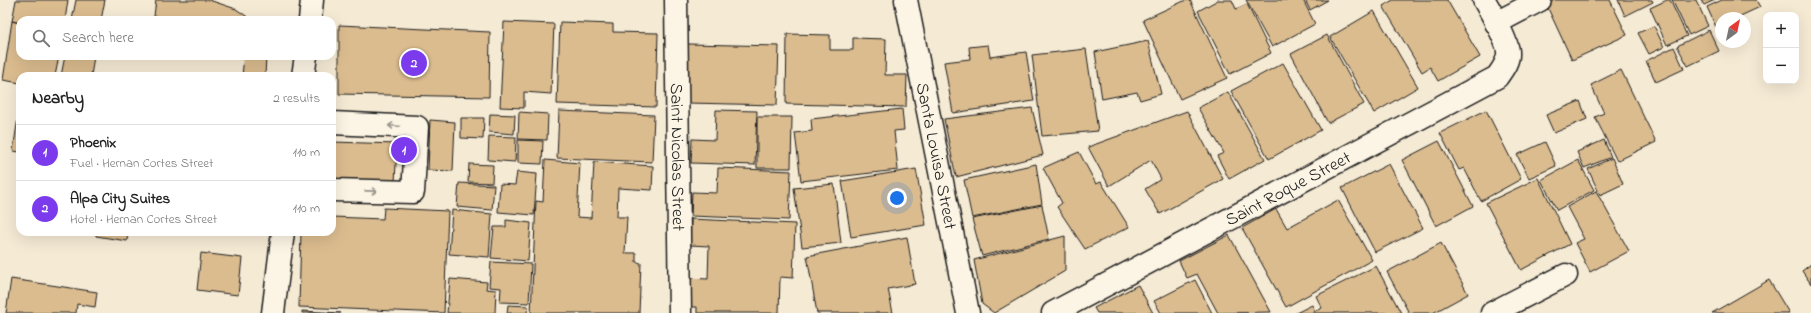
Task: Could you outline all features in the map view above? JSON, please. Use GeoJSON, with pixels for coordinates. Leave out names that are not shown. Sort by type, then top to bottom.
{"type":"FeatureCollection","features":[{"type":"Feature","properties":{"kind":"street"},"geometry":{"type":"LineString","coordinates":[[310,16],[312,0]]}},
{"type":"Feature","properties":{"kind":"street","name":"Saint Nicolas Street"},"geometry":{"type":"LineString","coordinates":[[676,0],[680,313]]}},
{"type":"Feature","properties":{"kind":"street","name":"Santa Louisa Street"},"geometry":{"type":"LineString","coordinates":[[906,0],[968,313]]}},
{"type":"Feature","properties":{"kind":"street"},"geometry":{"type":"LineString","coordinates":[[1484,0],[1496,23],[1540,0]]}},
{"type":"Feature","properties":{"kind":"street","name":"Saint Roque Street"},"geometry":{"type":"LineString","coordinates":[[1053,313],[1497,77],[1505,65],[1508,51],[1496,23]]}},
{"type":"Feature","properties":{"kind":"street"},"geometry":{"type":"LineString","coordinates":[[304,72],[305,60]]}},
{"type":"Feature","properties":{"kind":"street"},"geometry":{"type":"LineString","coordinates":[[336,123],[416,127],[413,192],[336,190]]}},
{"type":"Feature","properties":{"kind":"street"},"geometry":{"type":"LineString","coordinates":[[273,313],[283,236]]}},
{"type":"Feature","properties":{"kind":"street"},"geometry":{"type":"LineString","coordinates":[[1492,313],[1566,275]]}},
{"type":"Feature","properties":{"kind":"building"},"geometry":{"type":"Polygon","coordinates":[[[16,0],[68,0],[66,16],[16,16],[16,22],[12,21],[16,0]]]}},
{"type":"Feature","properties":{"kind":"building"},"geometry":{"type":"Polygon","coordinates":[[[76,0],[105,0],[102,16],[73,16],[76,0]]]}},
{"type":"Feature","properties":{"kind":"building"},"geometry":{"type":"Polygon","coordinates":[[[156,0],[209,0],[236,9],[246,16],[154,16],[156,0]]]}},
{"type":"Feature","properties":{"kind":"building"},"geometry":{"type":"Polygon","coordinates":[[[1186,0],[1190,0],[1227,78],[1180,99],[1143,20],[1186,0]]]}},
{"type":"Feature","properties":{"kind":"building"},"geometry":{"type":"Polygon","coordinates":[[[1218,0],[1232,0],[1236,9],[1247,4],[1271,53],[1230,74],[1198,11],[1218,0]]]}},
{"type":"Feature","properties":{"kind":"building"},"geometry":{"type":"Polygon","coordinates":[[[1246,0],[1303,0],[1315,24],[1272,47],[1246,0]]]}},
{"type":"Feature","properties":{"kind":"building"},"geometry":{"type":"Polygon","coordinates":[[[1305,0],[1328,0],[1310,10],[1305,0]]]}},
{"type":"Feature","properties":{"kind":"building"},"geometry":{"type":"Polygon","coordinates":[[[1393,0],[1447,0],[1480,57],[1438,81],[1430,67],[1422,72],[1383,6],[1393,0]]]}},
{"type":"Feature","properties":{"kind":"building"},"geometry":{"type":"Polygon","coordinates":[[[1554,0],[1610,0],[1627,35],[1572,60],[1546,4],[1554,0]]]}},
{"type":"Feature","properties":{"kind":"building"},"geometry":{"type":"Polygon","coordinates":[[[1618,0],[1652,0],[1653,2],[1625,16],[1618,0]]]}},
{"type":"Feature","properties":{"kind":"building"},"geometry":{"type":"Polygon","coordinates":[[[1670,0],[1687,36],[1667,45],[1650,8],[1670,0]]]}},
{"type":"Feature","properties":{"kind":"building"},"geometry":{"type":"Polygon","coordinates":[[[1672,0],[1696,0],[1708,26],[1689,35],[1672,0]]]}},
{"type":"Feature","properties":{"kind":"building"},"geometry":{"type":"Polygon","coordinates":[[[1701,0],[1715,0],[1704,5],[1701,0]]]}},
{"type":"Feature","properties":{"kind":"building"},"geometry":{"type":"Polygon","coordinates":[[[1722,0],[1756,0],[1760,7],[1749,12],[1715,12],[1715,25],[1707,7],[1722,0]]]}},
{"type":"Feature","properties":{"kind":"building"},"geometry":{"type":"Polygon","coordinates":[[[1374,11],[1418,87],[1374,113],[1330,37],[1374,11]]]}},
{"type":"Feature","properties":{"kind":"building"},"geometry":{"type":"Polygon","coordinates":[[[12,21],[16,22],[16,60],[58,60],[56,72],[16,72],[16,82],[3,80],[12,21]]]}},
{"type":"Feature","properties":{"kind":"building"},"geometry":{"type":"Polygon","coordinates":[[[504,22],[554,24],[551,94],[524,92],[524,108],[500,107],[504,22]]]}},
{"type":"Feature","properties":{"kind":"building"},"geometry":{"type":"Polygon","coordinates":[[[560,22],[613,24],[613,32],[658,33],[656,107],[557,104],[560,22]]]}},
{"type":"Feature","properties":{"kind":"building"},"geometry":{"type":"Polygon","coordinates":[[[339,25],[490,32],[489,97],[339,94],[339,25]]]}},
{"type":"Feature","properties":{"kind":"building"},"geometry":{"type":"Polygon","coordinates":[[[1654,26],[1664,47],[1649,54],[1638,33],[1654,26]]]}},
{"type":"Feature","properties":{"kind":"building"},"geometry":{"type":"Polygon","coordinates":[[[1709,30],[1715,43],[1715,48],[1718,48],[1719,51],[1688,66],[1677,46],[1709,30]]]}},
{"type":"Feature","properties":{"kind":"building"},"geometry":{"type":"Polygon","coordinates":[[[787,34],[830,35],[830,50],[853,50],[853,38],[886,39],[885,75],[907,75],[906,107],[786,104],[787,34]]]}},
{"type":"Feature","properties":{"kind":"building"},"geometry":{"type":"Polygon","coordinates":[[[1327,35],[1364,104],[1328,123],[1291,54],[1327,35]]]}},
{"type":"Feature","properties":{"kind":"building"},"geometry":{"type":"Polygon","coordinates":[[[1148,41],[1161,94],[1140,100],[1137,92],[1102,99],[1095,52],[1148,41]]]}},
{"type":"Feature","properties":{"kind":"building"},"geometry":{"type":"Polygon","coordinates":[[[688,44],[779,46],[777,105],[687,103],[688,44]]]}},
{"type":"Feature","properties":{"kind":"building"},"geometry":{"type":"Polygon","coordinates":[[[988,45],[990,57],[1026,52],[1034,101],[953,113],[944,62],[970,59],[969,47],[988,45]]]}},
{"type":"Feature","properties":{"kind":"building"},"geometry":{"type":"Polygon","coordinates":[[[1674,47],[1684,69],[1656,82],[1646,61],[1674,47]]]}},
{"type":"Feature","properties":{"kind":"building"},"geometry":{"type":"Polygon","coordinates":[[[1086,49],[1098,131],[1042,136],[1032,55],[1086,49]]]}},
{"type":"Feature","properties":{"kind":"building"},"geometry":{"type":"Polygon","coordinates":[[[64,60],[93,60],[92,72],[62,72],[64,60]]]}},
{"type":"Feature","properties":{"kind":"building"},"geometry":{"type":"Polygon","coordinates":[[[244,60],[266,60],[265,72],[242,72],[244,60]]]}},
{"type":"Feature","properties":{"kind":"building"},"geometry":{"type":"Polygon","coordinates":[[[1283,63],[1321,130],[1269,159],[1231,91],[1283,63]]]}},
{"type":"Feature","properties":{"kind":"building"},"geometry":{"type":"Polygon","coordinates":[[[1621,70],[1656,142],[1617,161],[1595,117],[1604,113],[1591,85],[1621,70]]]}},
{"type":"Feature","properties":{"kind":"building"},"geometry":{"type":"Polygon","coordinates":[[[1228,92],[1265,159],[1229,179],[1217,156],[1224,153],[1198,108],[1228,92]]]}},
{"type":"Feature","properties":{"kind":"building"},"geometry":{"type":"Polygon","coordinates":[[[1580,101],[1587,119],[1554,133],[1546,115],[1580,101]]]}},
{"type":"Feature","properties":{"kind":"building"},"geometry":{"type":"Polygon","coordinates":[[[1032,108],[1043,155],[956,177],[944,119],[1032,108]]]}},
{"type":"Feature","properties":{"kind":"building"},"geometry":{"type":"Polygon","coordinates":[[[902,109],[904,130],[894,131],[898,170],[801,181],[795,133],[812,131],[811,119],[902,109]]]}},
{"type":"Feature","properties":{"kind":"building"},"geometry":{"type":"Polygon","coordinates":[[[716,110],[757,111],[755,165],[691,163],[692,139],[715,140],[716,110]]]}},
{"type":"Feature","properties":{"kind":"building"},"geometry":{"type":"Polygon","coordinates":[[[1486,110],[1521,179],[1481,201],[1464,168],[1459,170],[1440,133],[1486,110]]]}},
{"type":"Feature","properties":{"kind":"building"},"geometry":{"type":"Polygon","coordinates":[[[559,111],[654,115],[652,162],[557,158],[559,111]]]}},
{"type":"Feature","properties":{"kind":"building"},"geometry":{"type":"Polygon","coordinates":[[[1187,111],[1223,179],[1160,214],[1145,189],[1161,179],[1151,160],[1109,186],[1088,147],[1187,111]]]}},
{"type":"Feature","properties":{"kind":"building"},"geometry":{"type":"Polygon","coordinates":[[[519,112],[548,114],[547,140],[518,139],[519,112]]]}},
{"type":"Feature","properties":{"kind":"building"},"geometry":{"type":"Polygon","coordinates":[[[490,114],[515,115],[514,134],[489,132],[490,114]]]}},
{"type":"Feature","properties":{"kind":"building"},"geometry":{"type":"Polygon","coordinates":[[[757,117],[792,117],[791,168],[757,168],[757,117]]]}},
{"type":"Feature","properties":{"kind":"building"},"geometry":{"type":"Polygon","coordinates":[[[461,118],[484,118],[483,139],[461,138],[461,118]]]}},
{"type":"Feature","properties":{"kind":"building"},"geometry":{"type":"Polygon","coordinates":[[[430,120],[455,122],[453,171],[428,170],[430,120]]]}},
{"type":"Feature","properties":{"kind":"building"},"geometry":{"type":"Polygon","coordinates":[[[16,131],[16,151],[13,151],[16,131]]]}},
{"type":"Feature","properties":{"kind":"building"},"geometry":{"type":"Polygon","coordinates":[[[489,136],[516,137],[515,162],[488,160],[489,136]]]}},
{"type":"Feature","properties":{"kind":"building"},"geometry":{"type":"Polygon","coordinates":[[[518,140],[543,141],[542,164],[518,163],[518,140]]]}},
{"type":"Feature","properties":{"kind":"building"},"geometry":{"type":"Polygon","coordinates":[[[1604,140],[1611,157],[1584,168],[1577,152],[1604,140]]]}},
{"type":"Feature","properties":{"kind":"building"},"geometry":{"type":"Polygon","coordinates":[[[1439,141],[1473,206],[1436,226],[1402,160],[1439,141]]]}},
{"type":"Feature","properties":{"kind":"building"},"geometry":{"type":"Polygon","coordinates":[[[336,142],[397,144],[395,182],[336,181],[336,142]]]}},
{"type":"Feature","properties":{"kind":"building"},"geometry":{"type":"Polygon","coordinates":[[[1545,142],[1556,166],[1529,178],[1517,155],[1545,142]]]}},
{"type":"Feature","properties":{"kind":"building"},"geometry":{"type":"Polygon","coordinates":[[[1079,152],[1096,184],[1101,182],[1129,227],[1085,249],[1057,207],[1062,203],[1043,168],[1079,152]]]}},
{"type":"Feature","properties":{"kind":"building"},"geometry":{"type":"Polygon","coordinates":[[[1612,158],[1623,184],[1600,195],[1588,169],[1612,158]]]}},
{"type":"Feature","properties":{"kind":"building"},"geometry":{"type":"Polygon","coordinates":[[[545,160],[580,163],[577,217],[591,218],[594,162],[653,166],[652,190],[618,188],[617,217],[627,217],[625,253],[636,253],[636,262],[641,263],[639,313],[531,313],[536,201],[543,202],[545,160]]]}},
{"type":"Feature","properties":{"kind":"building"},"geometry":{"type":"Polygon","coordinates":[[[1578,160],[1594,190],[1557,210],[1541,180],[1578,160]]]}},
{"type":"Feature","properties":{"kind":"building"},"geometry":{"type":"Polygon","coordinates":[[[469,164],[493,165],[492,183],[468,182],[469,164]]]}},
{"type":"Feature","properties":{"kind":"building"},"geometry":{"type":"Polygon","coordinates":[[[1036,164],[1042,204],[972,218],[964,180],[1036,164]]]}},
{"type":"Feature","properties":{"kind":"building"},"geometry":{"type":"Polygon","coordinates":[[[1389,164],[1423,228],[1375,252],[1342,188],[1389,164]]]}},
{"type":"Feature","properties":{"kind":"building"},"geometry":{"type":"Polygon","coordinates":[[[718,168],[791,171],[789,220],[691,216],[692,192],[717,193],[718,168]]]}},
{"type":"Feature","properties":{"kind":"building"},"geometry":{"type":"Polygon","coordinates":[[[916,169],[926,225],[851,237],[842,181],[916,169]]]}},
{"type":"Feature","properties":{"kind":"building"},"geometry":{"type":"Polygon","coordinates":[[[517,172],[537,174],[534,215],[498,212],[500,184],[515,185],[517,172]]]}},
{"type":"Feature","properties":{"kind":"building"},"geometry":{"type":"Polygon","coordinates":[[[1538,178],[1570,244],[1521,270],[1486,203],[1538,178]]]}},
{"type":"Feature","properties":{"kind":"building"},"geometry":{"type":"Polygon","coordinates":[[[459,183],[494,185],[492,210],[457,207],[459,183]]]}},
{"type":"Feature","properties":{"kind":"building"},"geometry":{"type":"Polygon","coordinates":[[[834,184],[841,243],[802,247],[794,188],[834,184]]]}},
{"type":"Feature","properties":{"kind":"building"},"geometry":{"type":"Polygon","coordinates":[[[1596,191],[1629,251],[1590,272],[1575,243],[1584,239],[1567,207],[1596,191]]]}},
{"type":"Feature","properties":{"kind":"building"},"geometry":{"type":"Polygon","coordinates":[[[1338,200],[1372,260],[1286,307],[1242,228],[1276,209],[1287,228],[1338,200]]]}},
{"type":"Feature","properties":{"kind":"building"},"geometry":{"type":"Polygon","coordinates":[[[1042,205],[1049,239],[982,256],[972,219],[1042,205]]]}},
{"type":"Feature","properties":{"kind":"building"},"geometry":{"type":"Polygon","coordinates":[[[384,208],[448,211],[444,313],[299,307],[301,236],[336,236],[336,217],[383,219],[384,208]]]}},
{"type":"Feature","properties":{"kind":"building"},"geometry":{"type":"Polygon","coordinates":[[[452,210],[492,214],[489,257],[449,254],[452,210]]]}},
{"type":"Feature","properties":{"kind":"building"},"geometry":{"type":"Polygon","coordinates":[[[691,219],[795,224],[793,278],[780,277],[779,313],[697,313],[697,307],[686,307],[687,278],[708,279],[709,246],[690,245],[691,219]]]}},
{"type":"Feature","properties":{"kind":"building"},"geometry":{"type":"Polygon","coordinates":[[[506,220],[531,223],[528,261],[491,258],[494,227],[506,227],[506,220]]]}},
{"type":"Feature","properties":{"kind":"building"},"geometry":{"type":"Polygon","coordinates":[[[1229,235],[1271,312],[1218,313],[1197,274],[1187,278],[1179,261],[1229,235]]]}},
{"type":"Feature","properties":{"kind":"building"},"geometry":{"type":"Polygon","coordinates":[[[96,236],[128,236],[127,241],[96,236]]]}},
{"type":"Feature","properties":{"kind":"building"},"geometry":{"type":"Polygon","coordinates":[[[1065,236],[1065,271],[994,313],[982,304],[974,260],[1065,236]]]}},
{"type":"Feature","properties":{"kind":"building"},"geometry":{"type":"Polygon","coordinates":[[[907,237],[915,284],[888,289],[893,313],[817,313],[807,256],[907,237]]]}},
{"type":"Feature","properties":{"kind":"building"},"geometry":{"type":"Polygon","coordinates":[[[1441,243],[1468,294],[1433,313],[1409,313],[1387,272],[1441,243]]]}},
{"type":"Feature","properties":{"kind":"building"},"geometry":{"type":"Polygon","coordinates":[[[201,253],[242,258],[238,295],[197,290],[201,253]]]}},
{"type":"Feature","properties":{"kind":"building"},"geometry":{"type":"Polygon","coordinates":[[[491,262],[531,264],[529,303],[500,302],[501,288],[489,287],[491,262]]]}},
{"type":"Feature","properties":{"kind":"building"},"geometry":{"type":"Polygon","coordinates":[[[1811,264],[1811,284],[1802,271],[1811,264]]]}},
{"type":"Feature","properties":{"kind":"building"},"geometry":{"type":"Polygon","coordinates":[[[1376,266],[1401,313],[1296,313],[1312,305],[1315,311],[1322,308],[1316,296],[1376,266]]]}},
{"type":"Feature","properties":{"kind":"building"},"geometry":{"type":"Polygon","coordinates":[[[11,279],[97,292],[95,307],[77,304],[76,313],[6,313],[11,279]]]}},
{"type":"Feature","properties":{"kind":"building"},"geometry":{"type":"Polygon","coordinates":[[[450,279],[487,282],[486,289],[496,290],[495,313],[447,313],[450,279]]]}},
{"type":"Feature","properties":{"kind":"building"},"geometry":{"type":"Polygon","coordinates":[[[1195,280],[1212,313],[1161,313],[1154,301],[1195,280]]]}},
{"type":"Feature","properties":{"kind":"building"},"geometry":{"type":"Polygon","coordinates":[[[1769,280],[1789,313],[1712,313],[1769,280]]]}},
{"type":"Feature","properties":{"kind":"building"},"geometry":{"type":"Polygon","coordinates":[[[1138,285],[1153,313],[1097,313],[1094,308],[1138,285]]]}},
{"type":"Feature","properties":{"kind":"building"},"geometry":{"type":"Polygon","coordinates":[[[508,305],[528,306],[527,313],[507,313],[508,305]]]}},
{"type":"Feature","properties":{"kind":"building"},"geometry":{"type":"Polygon","coordinates":[[[302,311],[341,313],[302,313],[302,311]]]}},
{"type":"Feature","properties":{"kind":"place","name":"Alpa City Suites"},"geometry":{"type":"Point","coordinates":[414,63]}},
{"type":"Feature","properties":{"kind":"place","name":"Phoenix"},"geometry":{"type":"Point","coordinates":[404,150]}}]}
